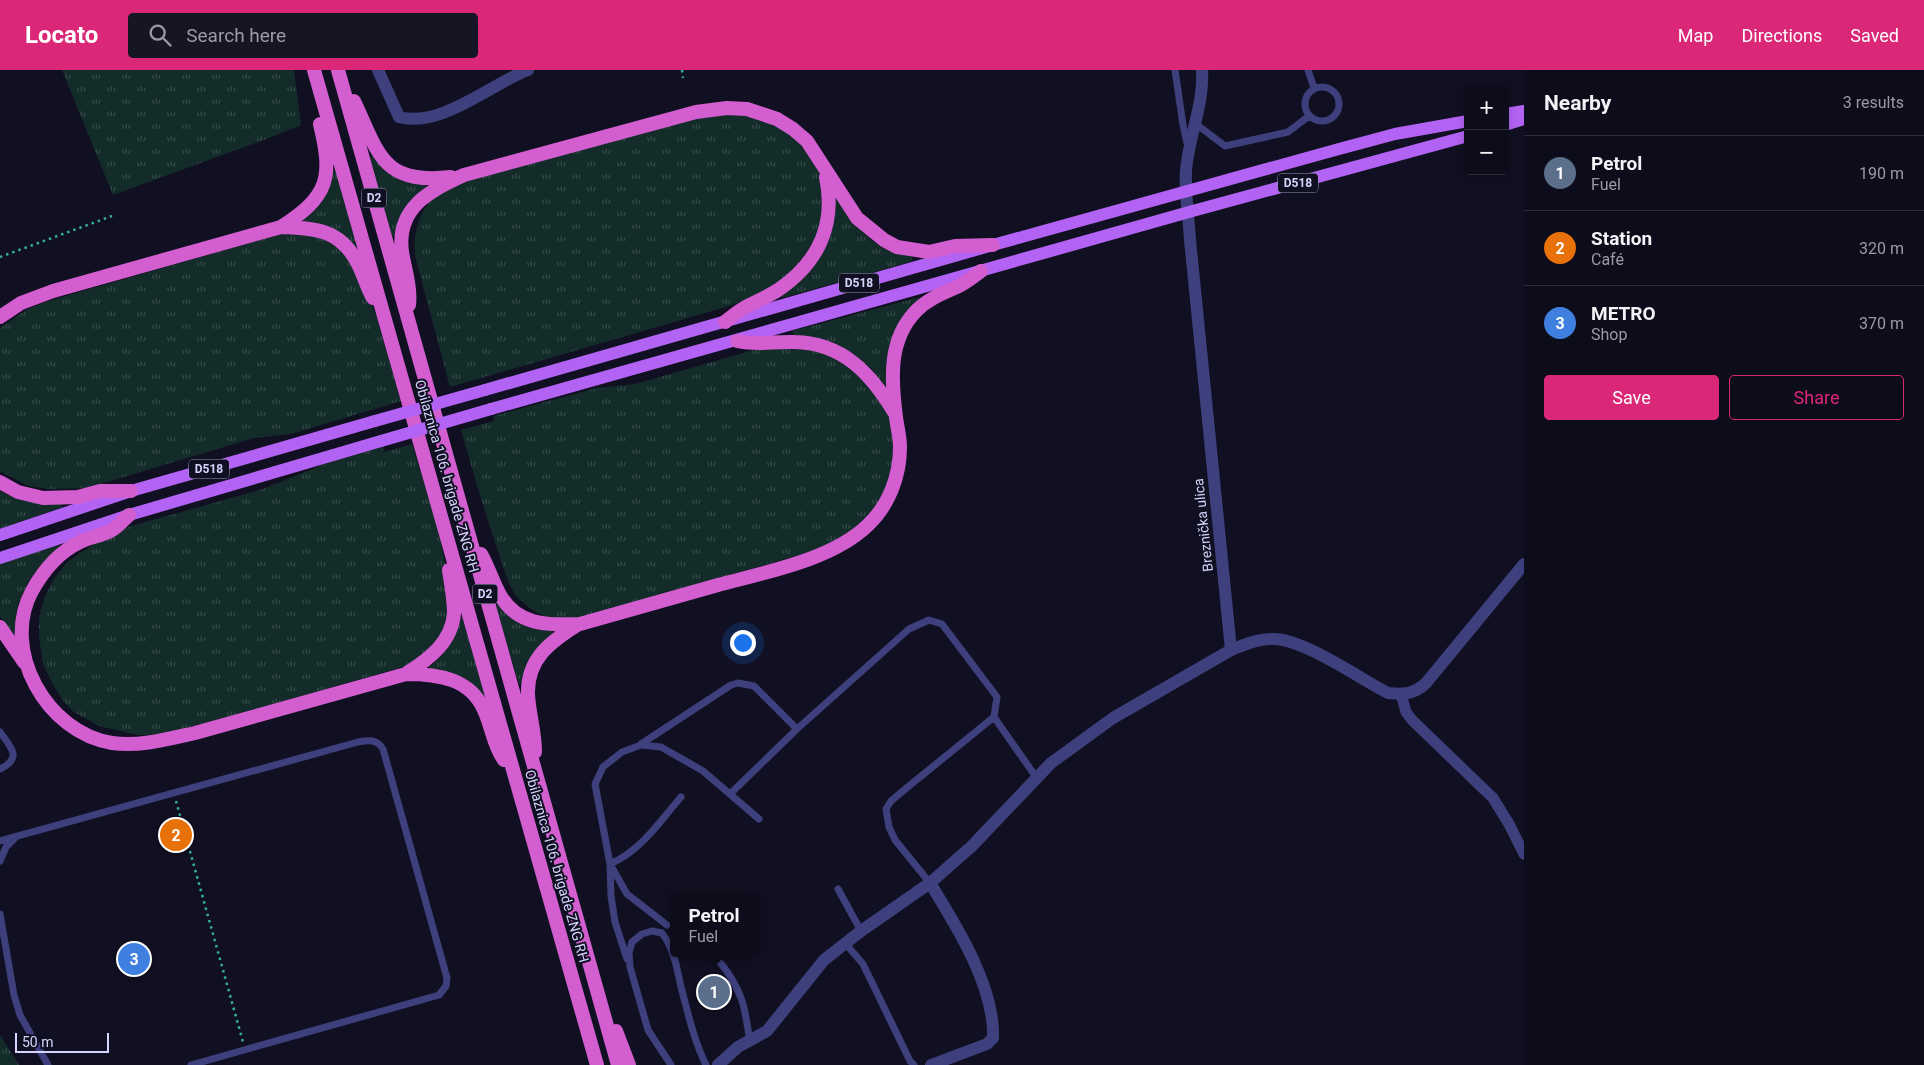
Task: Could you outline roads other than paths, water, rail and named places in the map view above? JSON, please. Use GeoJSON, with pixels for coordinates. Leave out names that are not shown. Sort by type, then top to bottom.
{"type":"FeatureCollection","features":[{"type":"Feature","properties":{"kind":"highway","name":"Obilaznica 106. brigade ZNG RH"},"geometry":{"type":"LineString","coordinates":[[314,70],[597,1065]]}},
{"type":"Feature","properties":{"kind":"highway","name":"Obilaznica 106. brigade ZNG RH"},"geometry":{"type":"LineString","coordinates":[[339,75],[618,1065]]}},
{"type":"Feature","properties":{"kind":"highway"},"geometry":{"type":"LineString","coordinates":[[339,75],[352,96],[372,143],[380,156],[391,167],[403,174],[418,178],[434,179],[464,175],[696,112],[727,108],[747,109],[777,119],[806,140],[857,218],[871,231],[897,247],[929,252],[955,246],[993,245]]}},
{"type":"Feature","properties":{"kind":"highway"},"geometry":{"type":"LineString","coordinates":[[0,317],[22,303],[53,291],[281,227],[302,214],[320,194],[326,178],[327,154],[320,124],[319,88]]}},
{"type":"Feature","properties":{"kind":"highway"},"geometry":{"type":"LineString","coordinates":[[725,322],[741,309],[778,290],[798,275],[821,244],[829,211],[829,192],[823,166]]}},
{"type":"Feature","properties":{"kind":"highway"},"geometry":{"type":"LineString","coordinates":[[407,317],[409,288],[402,250],[402,232],[407,218],[424,196],[464,175]]}},
{"type":"Feature","properties":{"kind":"highway"},"geometry":{"type":"LineString","coordinates":[[281,227],[320,230],[333,235],[343,243],[360,266],[367,288],[385,320]]}},
{"type":"Feature","properties":{"kind":"highway"},"geometry":{"type":"LineString","coordinates":[[534,767],[535,742],[529,701],[529,682],[535,663],[554,639],[580,624],[772,570],[824,553],[848,540],[868,525],[881,510],[893,487],[899,461],[900,444],[892,373],[893,354],[898,337],[908,320],[928,300],[961,285],[981,271]]}},
{"type":"Feature","properties":{"kind":"highway"},"geometry":{"type":"LineString","coordinates":[[737,341],[762,345],[776,342],[797,342],[829,349],[860,367],[872,378],[896,415]]}},
{"type":"Feature","properties":{"kind":"highway"},"geometry":{"type":"LineString","coordinates":[[0,482],[18,492],[43,498],[78,497],[100,491],[131,491]]}},
{"type":"Feature","properties":{"kind":"highway"},"geometry":{"type":"LineString","coordinates":[[129,515],[112,530],[80,542],[60,555],[46,570],[31,592],[24,614],[20,632],[26,664],[33,682],[44,701],[61,718],[79,731],[93,738],[112,743],[132,744],[195,733],[406,674],[431,674],[447,678],[464,686],[484,710],[501,755],[513,771]]}},
{"type":"Feature","properties":{"kind":"highway"},"geometry":{"type":"LineString","coordinates":[[469,534],[500,594],[510,608],[524,618],[540,624],[580,624]]}},
{"type":"Feature","properties":{"kind":"highway"},"geometry":{"type":"LineString","coordinates":[[406,674],[426,661],[435,652],[444,642],[449,631],[454,614],[449,544]]}},
{"type":"Feature","properties":{"kind":"highway"},"geometry":{"type":"LineString","coordinates":[[0,627],[26,664]]}},
{"type":"Feature","properties":{"kind":"highway"},"geometry":{"type":"LineString","coordinates":[[602,1006],[620,1036],[629,1065]]}},
{"type":"Feature","properties":{"kind":"main road"},"geometry":{"type":"LineString","coordinates":[[1509,113],[1524,111]]}},
{"type":"Feature","properties":{"kind":"main road"},"geometry":{"type":"LineString","coordinates":[[1509,124],[1524,119]]}},
{"type":"Feature","properties":{"kind":"main road","name":"D518"},"geometry":{"type":"LineString","coordinates":[[0,535],[131,491],[993,245],[1376,139],[1464,122]]}},
{"type":"Feature","properties":{"kind":"main road","name":"D518"},"geometry":{"type":"LineString","coordinates":[[0,558],[129,515],[381,440],[737,341],[1188,212],[1464,137]]}},
{"type":"Feature","properties":{"kind":"street"},"geometry":{"type":"LineString","coordinates":[[378,70],[398,117],[411,120],[424,118],[457,106],[528,70]]}},
{"type":"Feature","properties":{"kind":"street","name":"Breznička ulica"},"geometry":{"type":"LineString","coordinates":[[1202,70],[1202,95],[1186,164],[1187,192],[1231,650]]}},
{"type":"Feature","properties":{"kind":"street"},"geometry":{"type":"LineString","coordinates":[[718,1065],[738,1047],[766,1031],[824,960],[861,931],[930,883],[972,846],[1036,777],[1074,745],[1113,718],[1231,650],[1253,641],[1276,639],[1295,642],[1388,693],[1401,694],[1418,690],[1426,683],[1524,564]]}},
{"type":"Feature","properties":{"kind":"street"},"geometry":{"type":"LineString","coordinates":[[1401,694],[1406,712],[1412,720],[1493,798],[1524,854]]}},
{"type":"Feature","properties":{"kind":"street"},"geometry":{"type":"LineString","coordinates":[[930,883],[952,919],[981,979],[991,1011],[993,1027],[993,1038],[987,1044],[931,1065]]}},
{"type":"Feature","properties":{"kind":"lane"},"geometry":{"type":"LineString","coordinates":[[1175,70],[1182,125],[1189,150]]}},
{"type":"Feature","properties":{"kind":"lane"},"geometry":{"type":"LineString","coordinates":[[1308,70],[1314,88]]}},
{"type":"Feature","properties":{"kind":"lane"},"geometry":{"type":"LineString","coordinates":[[1322,86],[1333,90],[1339,100],[1339,106],[1338,111],[1330,120],[1319,122],[1309,116],[1306,111],[1305,100],[1307,94],[1314,88],[1322,86]]}},
{"type":"Feature","properties":{"kind":"lane"},"geometry":{"type":"LineString","coordinates":[[1196,124],[1225,146],[1288,132],[1309,116]]}},
{"type":"Feature","properties":{"kind":"lane"},"geometry":{"type":"LineString","coordinates":[[730,794],[797,729],[909,629],[929,620],[942,624],[997,697],[994,717],[909,786],[886,809],[889,827],[895,840],[930,883]]}},
{"type":"Feature","properties":{"kind":"lane"},"geometry":{"type":"LineString","coordinates":[[671,1065],[648,1030],[615,922],[611,896],[610,864],[595,784],[603,767],[622,752],[641,745],[731,685],[738,683],[754,686],[797,729]]}},
{"type":"Feature","properties":{"kind":"lane"},"geometry":{"type":"LineString","coordinates":[[994,717],[1036,777]]}},
{"type":"Feature","properties":{"kind":"lane"},"geometry":{"type":"LineString","coordinates":[[0,732],[14,754],[13,760],[9,765],[0,769]]}},
{"type":"Feature","properties":{"kind":"lane"},"geometry":{"type":"LineString","coordinates":[[0,841],[358,742],[373,740],[380,743],[434,930],[447,978],[446,986],[439,995],[191,1065]]}},
{"type":"Feature","properties":{"kind":"lane"},"geometry":{"type":"LineString","coordinates":[[641,745],[661,747],[703,771],[759,819]]}},
{"type":"Feature","properties":{"kind":"lane"},"geometry":{"type":"LineString","coordinates":[[610,864],[624,858],[641,844],[681,797]]}},
{"type":"Feature","properties":{"kind":"lane"},"geometry":{"type":"LineString","coordinates":[[0,861],[6,847],[17,836]]}},
{"type":"Feature","properties":{"kind":"lane"},"geometry":{"type":"LineString","coordinates":[[610,864],[627,894],[670,925]]}},
{"type":"Feature","properties":{"kind":"lane"},"geometry":{"type":"LineString","coordinates":[[838,889],[861,931]]}},
{"type":"Feature","properties":{"kind":"lane"},"geometry":{"type":"LineString","coordinates":[[0,914],[14,995],[20,1015],[48,1065]]}},
{"type":"Feature","properties":{"kind":"lane"},"geometry":{"type":"LineString","coordinates":[[630,967],[629,953],[632,942],[642,934],[652,931],[662,932],[670,927]]}},
{"type":"Feature","properties":{"kind":"lane"},"geometry":{"type":"LineString","coordinates":[[662,932],[670,946]]}},
{"type":"Feature","properties":{"kind":"lane"},"geometry":{"type":"LineString","coordinates":[[845,943],[863,964],[910,1061],[914,1065]]}},
{"type":"Feature","properties":{"kind":"lane"},"geometry":{"type":"LineString","coordinates":[[674,957],[690,1024],[706,1065]]}},
{"type":"Feature","properties":{"kind":"lane"},"geometry":{"type":"LineString","coordinates":[[715,957],[730,976],[742,998],[750,1040]]}},
{"type":"Feature","properties":{"kind":"place","name":"Station"},"geometry":{"type":"Point","coordinates":[176,835]}},
{"type":"Feature","properties":{"kind":"place","name":"METRO"},"geometry":{"type":"Point","coordinates":[134,959]}},
{"type":"Feature","properties":{"kind":"place","name":"Petrol"},"geometry":{"type":"Point","coordinates":[714,992]}}]}
